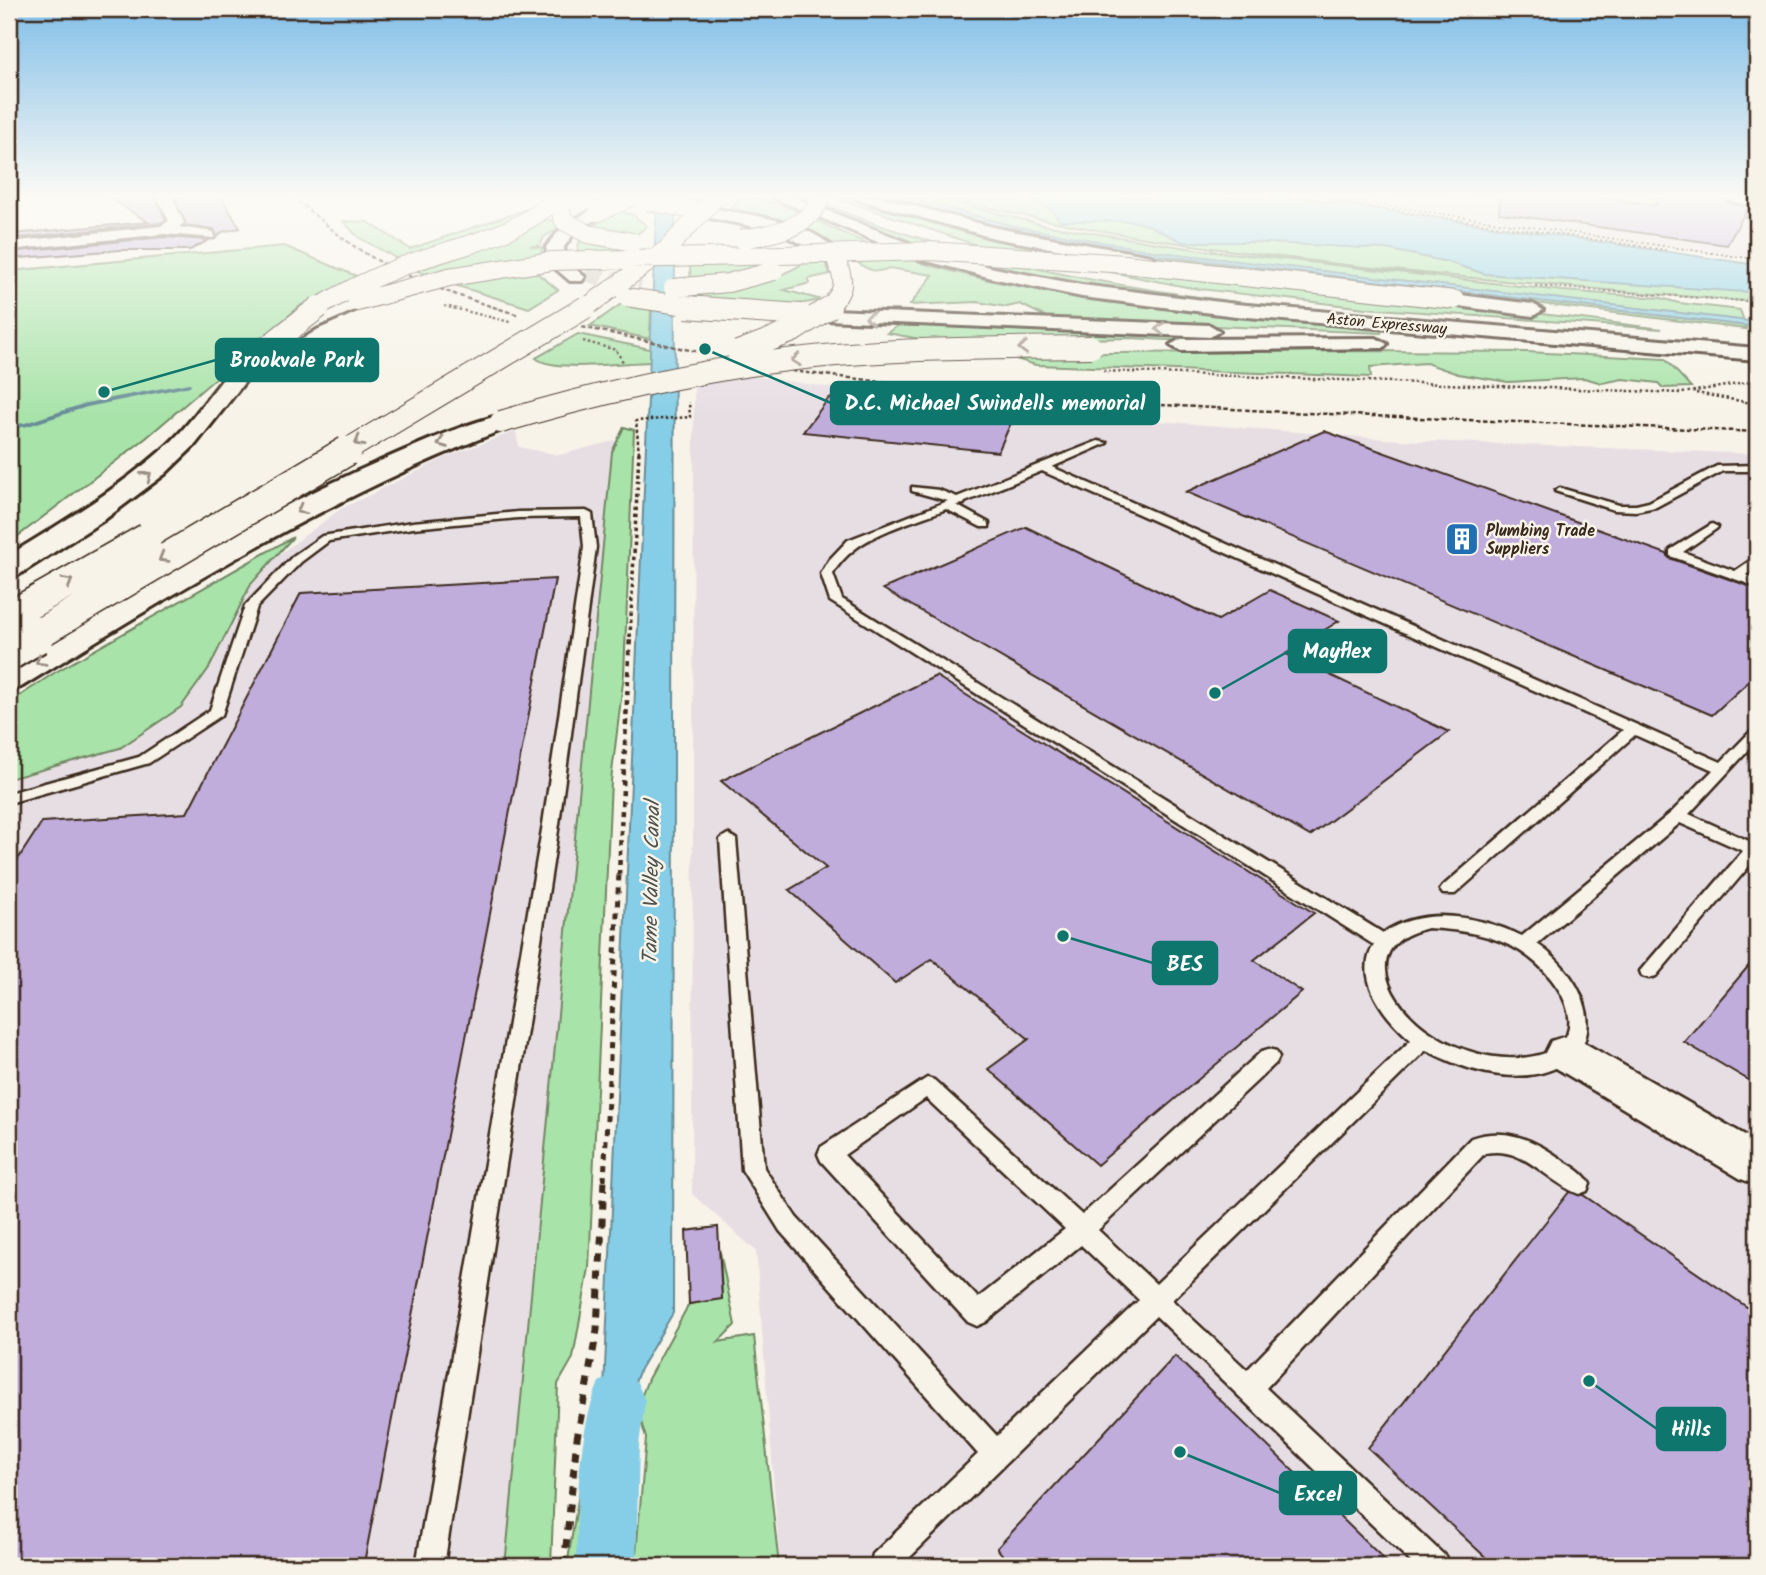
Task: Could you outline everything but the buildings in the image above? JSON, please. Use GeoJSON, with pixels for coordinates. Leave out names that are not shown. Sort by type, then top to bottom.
{"type":"FeatureCollection","features":[{"type":"Feature","properties":{"kind":"highway"},"geometry":{"type":"LineString","coordinates":[[9,568],[113,501],[158,466],[193,433],[261,352],[295,323],[348,290],[394,270]]}},
{"type":"Feature","properties":{"kind":"highway"},"geometry":{"type":"LineString","coordinates":[[261,352],[322,316],[402,288],[484,270]]}},
{"type":"Feature","properties":{"kind":"highway"},"geometry":{"type":"LineString","coordinates":[[260,475],[551,313],[612,270]]}},
{"type":"Feature","properties":{"kind":"highway"},"geometry":{"type":"LineString","coordinates":[[9,651],[574,316],[637,270]]}},
{"type":"Feature","properties":{"kind":"highway"},"geometry":{"type":"LineString","coordinates":[[775,270],[715,285],[634,291],[691,308],[801,315]]}},
{"type":"Feature","properties":{"kind":"highway"},"geometry":{"type":"LineString","coordinates":[[9,680],[326,496],[407,457],[501,422],[743,351],[800,327],[828,309],[842,290],[842,270]]}},
{"type":"Feature","properties":{"kind":"highway","name":"Aston Expressway"},"geometry":{"type":"LineString","coordinates":[[980,270],[1082,291],[1210,308],[1603,340],[1756,337]]}},
{"type":"Feature","properties":{"kind":"highway"},"geometry":{"type":"LineString","coordinates":[[1185,270],[1455,300]]}},
{"type":"Feature","properties":{"kind":"highway"},"geometry":{"type":"LineString","coordinates":[[1238,270],[1548,312]]}},
{"type":"Feature","properties":{"kind":"highway"},"geometry":{"type":"LineString","coordinates":[[833,316],[1497,344]]}},
{"type":"Feature","properties":{"kind":"highway"},"geometry":{"type":"LineString","coordinates":[[1676,327],[1756,337]]}},
{"type":"Feature","properties":{"kind":"highway"},"geometry":{"type":"LineString","coordinates":[[501,422],[648,383],[780,362],[901,351],[1497,344],[1603,340],[1757,355]]}},
{"type":"Feature","properties":{"kind":"highway"},"geometry":{"type":"LineString","coordinates":[[9,617],[170,525]]}},
{"type":"Feature","properties":{"kind":"street"},"geometry":{"type":"LineString","coordinates":[[1566,1053],[1757,1165]]}},
{"type":"Feature","properties":{"kind":"lane"},"geometry":{"type":"LineString","coordinates":[[1102,443],[852,543],[833,563],[827,575],[836,601],[1384,943]]}},
{"type":"Feature","properties":{"kind":"lane"},"geometry":{"type":"LineString","coordinates":[[1044,467],[1721,768]]}},
{"type":"Feature","properties":{"kind":"lane"},"geometry":{"type":"LineString","coordinates":[[1560,491],[1618,508],[1636,508],[1652,505],[1721,468],[1757,468]]}},
{"type":"Feature","properties":{"kind":"lane"},"geometry":{"type":"LineString","coordinates":[[916,489],[939,493],[985,526]]}},
{"type":"Feature","properties":{"kind":"lane"},"geometry":{"type":"LineString","coordinates":[[9,798],[144,760],[217,712],[251,606],[297,559],[326,538],[413,525],[518,515],[586,514],[590,547],[551,824],[430,1566]]}},
{"type":"Feature","properties":{"kind":"lane"},"geometry":{"type":"LineString","coordinates":[[1712,527],[1674,553],[1757,583]]}},
{"type":"Feature","properties":{"kind":"lane"},"geometry":{"type":"LineString","coordinates":[[1737,576],[1757,560]]}},
{"type":"Feature","properties":{"kind":"lane"},"geometry":{"type":"LineString","coordinates":[[1449,890],[1633,730]]}},
{"type":"Feature","properties":{"kind":"lane"},"geometry":{"type":"LineString","coordinates":[[1524,945],[1678,816],[1757,733]]}},
{"type":"Feature","properties":{"kind":"lane"},"geometry":{"type":"LineString","coordinates":[[1649,971],[1756,849],[1678,816]]}},
{"type":"Feature","properties":{"kind":"lane"},"geometry":{"type":"LineString","coordinates":[[728,839],[753,1170],[788,1224],[996,1454]]}},
{"type":"Feature","properties":{"kind":"lane"},"geometry":{"type":"LineString","coordinates":[[1428,922],[1448,922],[1492,930],[1524,945],[1551,964],[1564,980],[1580,1012],[1579,1035],[1566,1053],[1545,1064],[1517,1068],[1485,1065],[1454,1054],[1424,1039],[1401,1020],[1385,999],[1377,978],[1376,959],[1384,943],[1402,929],[1428,922]]}},
{"type":"Feature","properties":{"kind":"lane"},"geometry":{"type":"LineString","coordinates":[[883,1564],[1157,1302],[1424,1039]]}},
{"type":"Feature","properties":{"kind":"lane"},"geometry":{"type":"LineString","coordinates":[[1269,1057],[1082,1230],[977,1314],[829,1154],[927,1086],[1082,1230],[1435,1566]]}},
{"type":"Feature","properties":{"kind":"lane"},"geometry":{"type":"LineString","coordinates":[[1248,1388],[1479,1145],[1493,1140],[1510,1142],[1527,1149],[1579,1184]]}},
{"type":"Feature","properties":{"kind":"path"},"geometry":{"type":"LineString","coordinates":[[1756,337],[1747,311],[1749,303],[1757,302]]}},
{"type":"Feature","properties":{"kind":"path"},"geometry":{"type":"LineString","coordinates":[[1094,371],[1691,392],[1757,404]]}},
{"type":"Feature","properties":{"kind":"path"},"geometry":{"type":"LineString","coordinates":[[1691,392],[1757,381]]}},
{"type":"Feature","properties":{"kind":"path"},"geometry":{"type":"LineString","coordinates":[[564,1566],[576,1438],[597,1330],[639,444],[636,421],[690,416]]}},
{"type":"Feature","properties":{"kind":"shaded area"},"geometry":{"type":"Polygon","coordinates":[[[739,374],[895,397],[1056,413],[1399,440],[1757,454],[1757,1566],[780,1566],[756,1251],[692,1194],[694,380],[739,374]]]}},
{"type":"Feature","properties":{"kind":"shaded area"},"geometry":{"type":"Polygon","coordinates":[[[516,432],[519,447],[559,455],[617,440],[612,452],[505,1566],[9,1566],[9,757],[339,510],[446,457],[516,432]]]}},
{"type":"Feature","properties":{"kind":"green space"},"geometry":{"type":"Polygon","coordinates":[[[343,270],[359,277],[301,305],[146,438],[9,543],[9,271],[343,270]]]}},
{"type":"Feature","properties":{"kind":"green space"},"geometry":{"type":"Polygon","coordinates":[[[417,270],[458,270],[430,276],[417,270]]]}},
{"type":"Feature","properties":{"kind":"green space"},"geometry":{"type":"Polygon","coordinates":[[[517,270],[534,270],[558,290],[529,308],[448,283],[517,270]]]}},
{"type":"Feature","properties":{"kind":"green space"},"geometry":{"type":"Polygon","coordinates":[[[690,270],[753,270],[691,285],[690,270]]]}},
{"type":"Feature","properties":{"kind":"green space"},"geometry":{"type":"Polygon","coordinates":[[[790,270],[829,270],[830,274],[808,279],[810,283],[784,290],[818,299],[815,301],[778,308],[694,302],[695,296],[775,278],[790,270]]]}},
{"type":"Feature","properties":{"kind":"green space"},"geometry":{"type":"Polygon","coordinates":[[[905,270],[949,270],[1054,293],[1163,309],[1382,330],[1381,333],[1050,319],[1020,304],[1007,307],[977,302],[910,305],[933,275],[905,270]]]}},
{"type":"Feature","properties":{"kind":"green space"},"geometry":{"type":"Polygon","coordinates":[[[1003,270],[1045,270],[1180,294],[1308,311],[1146,297],[1003,270]]]}},
{"type":"Feature","properties":{"kind":"green space"},"geometry":{"type":"Polygon","coordinates":[[[1102,270],[1200,270],[1662,329],[1365,308],[1192,288],[1102,270]]]}},
{"type":"Feature","properties":{"kind":"green space"},"geometry":{"type":"Polygon","coordinates":[[[1271,270],[1746,326],[1746,329],[1271,270]]]}},
{"type":"Feature","properties":{"kind":"green space"},"geometry":{"type":"Polygon","coordinates":[[[1317,270],[1383,270],[1563,291],[1661,298],[1679,303],[1740,310],[1744,321],[1317,270]]]}},
{"type":"Feature","properties":{"kind":"green space"},"geometry":{"type":"Polygon","coordinates":[[[1403,270],[1474,270],[1485,274],[1751,291],[1745,301],[1403,270]]]}},
{"type":"Feature","properties":{"kind":"green space"},"geometry":{"type":"Polygon","coordinates":[[[624,302],[651,308],[650,339],[590,326],[624,302]]]}},
{"type":"Feature","properties":{"kind":"green space"},"geometry":{"type":"Polygon","coordinates":[[[899,325],[1196,337],[1187,341],[1131,338],[937,342],[887,333],[899,325]]]}},
{"type":"Feature","properties":{"kind":"green space"},"geometry":{"type":"Polygon","coordinates":[[[578,334],[650,349],[650,362],[573,366],[557,365],[536,358],[578,334]]]}},
{"type":"Feature","properties":{"kind":"green space"},"geometry":{"type":"Polygon","coordinates":[[[1527,352],[1665,359],[1691,387],[1663,388],[1658,383],[1623,379],[1602,383],[1584,378],[1508,382],[1458,374],[1426,363],[1370,367],[1371,377],[1036,365],[999,354],[1527,352]]]}},
{"type":"Feature","properties":{"kind":"green space"},"geometry":{"type":"Polygon","coordinates":[[[624,427],[634,430],[624,674],[611,781],[589,1268],[573,1358],[558,1384],[551,1566],[505,1566],[612,452],[624,427]]]}},
{"type":"Feature","properties":{"kind":"green space"},"geometry":{"type":"Polygon","coordinates":[[[293,537],[251,584],[209,668],[181,707],[120,748],[9,779],[9,703],[54,673],[293,537]]]}},
{"type":"Feature","properties":{"kind":"green space"},"geometry":{"type":"Polygon","coordinates":[[[720,1252],[735,1325],[718,1342],[754,1336],[779,1566],[635,1566],[646,1438],[637,1408],[648,1379],[689,1304],[722,1299],[720,1252]]]}},
{"type":"Feature","properties":{"kind":"green space"},"geometry":{"type":"Polygon","coordinates":[[[586,1451],[596,1451],[590,1566],[567,1566],[586,1451]]]}},
{"type":"Feature","properties":{"kind":"water"},"geometry":{"type":"Polygon","coordinates":[[[654,270],[675,270],[673,1313],[640,1369],[611,1445],[603,1412],[654,270]]]}},
{"type":"Feature","properties":{"kind":"water"},"geometry":{"type":"Polygon","coordinates":[[[1288,270],[1318,270],[1757,322],[1757,327],[1288,270]]]}},
{"type":"Feature","properties":{"kind":"water"},"geometry":{"type":"Polygon","coordinates":[[[1474,270],[1757,270],[1754,290],[1745,292],[1485,274],[1474,270]]]}},
{"type":"Feature","properties":{"kind":"waterway"},"geometry":{"type":"LineString","coordinates":[[9,427],[26,425],[86,405],[189,385]]}},
{"type":"Feature","properties":{"kind":"waterway","name":"Tame Valley Canal"},"geometry":{"type":"LineString","coordinates":[[606,1566],[611,1445],[618,1401]]}},
{"type":"Feature","properties":{"kind":"tunnel"},"geometry":{"type":"LineString","coordinates":[[586,271],[604,279],[641,286]]}},
{"type":"Feature","properties":{"kind":"railway"},"geometry":{"type":"LineString","coordinates":[[397,270],[437,288],[519,315]]}},
{"type":"Feature","properties":{"kind":"railway"},"geometry":{"type":"LineString","coordinates":[[582,327],[699,352]]}},
{"type":"Feature","properties":{"kind":"railway"},"geometry":{"type":"LineString","coordinates":[[792,371],[1032,396],[1153,404],[1757,432]]}},
{"type":"Feature","properties":{"kind":"place","name":"D.C. Michael Swindells memorial"},"geometry":{"type":"Point","coordinates":[705,349]}},
{"type":"Feature","properties":{"kind":"place","name":"Brookvale Park"},"geometry":{"type":"Point","coordinates":[104,392]}},
{"type":"Feature","properties":{"kind":"place","name":"Plumbing Trade Suppliers"},"geometry":{"type":"Point","coordinates":[1462,539]}},
{"type":"Feature","properties":{"kind":"place","name":"Mayflex"},"geometry":{"type":"Point","coordinates":[1215,693]}},
{"type":"Feature","properties":{"kind":"place","name":"BES"},"geometry":{"type":"Point","coordinates":[1063,936]}},
{"type":"Feature","properties":{"kind":"place","name":"Hills"},"geometry":{"type":"Point","coordinates":[1589,1381]}},
{"type":"Feature","properties":{"kind":"place","name":"Excel"},"geometry":{"type":"Point","coordinates":[1180,1452]}}]}
